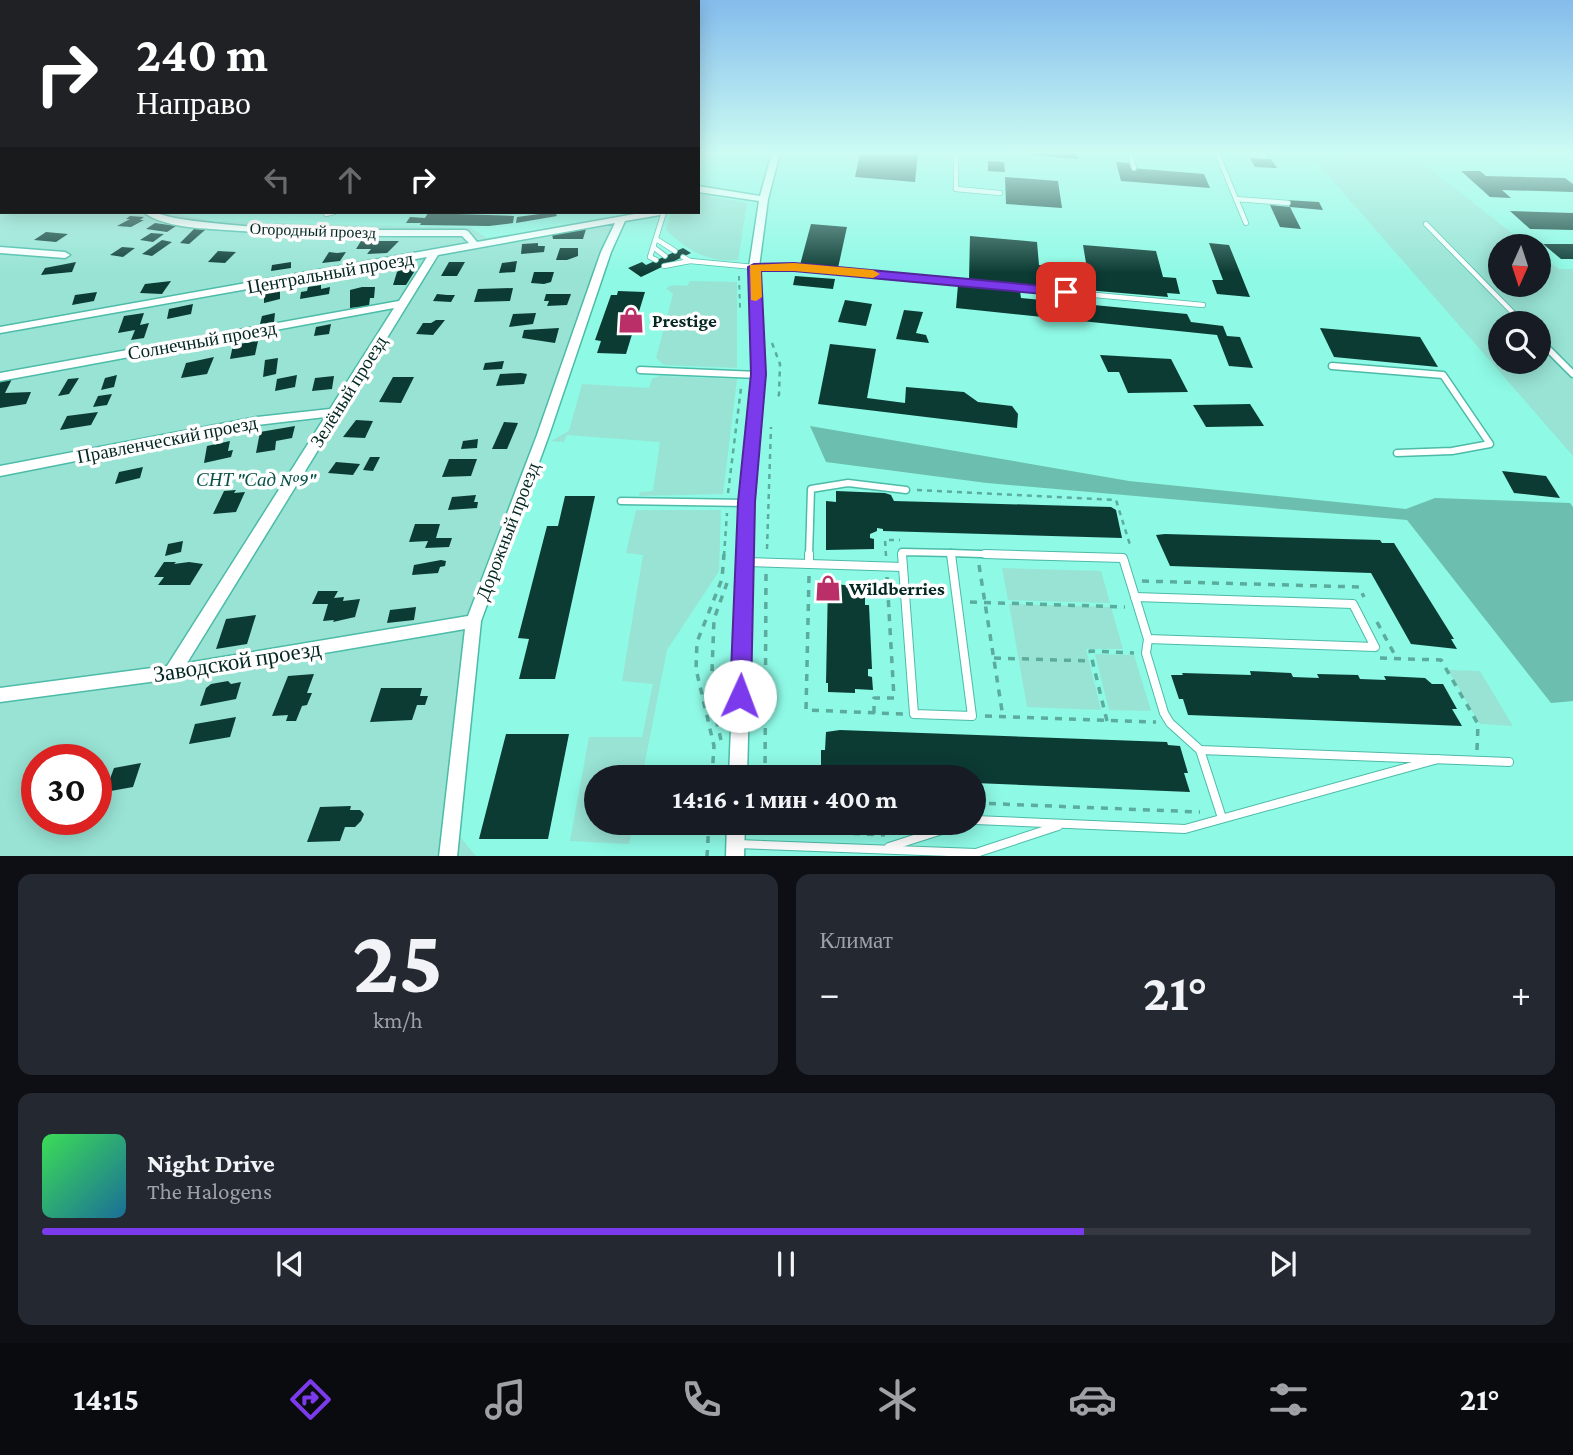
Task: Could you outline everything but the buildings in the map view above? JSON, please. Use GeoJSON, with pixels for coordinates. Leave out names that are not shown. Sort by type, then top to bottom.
{"type":"FeatureCollection","features":[{"type":"Feature","properties":{"kind":"street"},"geometry":{"type":"LineString","coordinates":[[724,193],[764,199]]}},
{"type":"Feature","properties":{"kind":"street"},"geometry":{"type":"LineString","coordinates":[[738,765],[747,502],[758,374],[754,267],[766,193]]}},
{"type":"Feature","properties":{"kind":"street","name":"Огородный проезд"},"geometry":{"type":"LineString","coordinates":[[150,214],[154,217],[191,223],[279,230],[465,233],[475,245]]}},
{"type":"Feature","properties":{"kind":"street","name":"Центральный проезд"},"geometry":{"type":"LineString","coordinates":[[0,330],[647,214]]}},
{"type":"Feature","properties":{"kind":"street","name":"Дорожный проезд"},"geometry":{"type":"LineString","coordinates":[[448,856],[473,621],[543,435],[606,252],[621,219]]}},
{"type":"Feature","properties":{"kind":"street"},"geometry":{"type":"LineString","coordinates":[[0,250],[65,255]]}},
{"type":"Feature","properties":{"kind":"street","name":"Зелёный проезд"},"geometry":{"type":"LineString","coordinates":[[172,672],[434,253]]}},
{"type":"Feature","properties":{"kind":"street","name":"Солнечный проезд"},"geometry":{"type":"LineString","coordinates":[[0,377],[404,303]]}},
{"type":"Feature","properties":{"kind":"street","name":"Правленческий проезд"},"geometry":{"type":"LineString","coordinates":[[0,471],[257,421],[335,412]]}},
{"type":"Feature","properties":{"kind":"street","name":"Заводской проезд"},"geometry":{"type":"LineString","coordinates":[[0,695],[172,672],[473,621]]}},
{"type":"Feature","properties":{"kind":"lane"},"geometry":{"type":"LineString","coordinates":[[1233,193],[1246,223]]}},
{"type":"Feature","properties":{"kind":"lane"},"geometry":{"type":"LineString","coordinates":[[1236,199],[1288,203]]}},
{"type":"Feature","properties":{"kind":"lane"},"geometry":{"type":"LineString","coordinates":[[656,260],[650,257],[656,239],[658,214]]}},
{"type":"Feature","properties":{"kind":"lane"},"geometry":{"type":"LineString","coordinates":[[1426,224],[1511,311]]}},
{"type":"Feature","properties":{"kind":"lane"},"geometry":{"type":"LineString","coordinates":[[656,239],[675,251]]}},
{"type":"Feature","properties":{"kind":"lane"},"geometry":{"type":"LineString","coordinates":[[653,247],[665,256]]}},
{"type":"Feature","properties":{"kind":"lane"},"geometry":{"type":"LineString","coordinates":[[683,257],[690,261]]}},
{"type":"Feature","properties":{"kind":"lane"},"geometry":{"type":"LineString","coordinates":[[664,266],[690,261],[754,267],[794,267],[1203,305]]}},
{"type":"Feature","properties":{"kind":"lane"},"geometry":{"type":"LineString","coordinates":[[1551,352],[1573,374]]}},
{"type":"Feature","properties":{"kind":"lane"},"geometry":{"type":"LineString","coordinates":[[1332,366],[1443,375],[1490,444],[1452,452],[1397,453]]}},
{"type":"Feature","properties":{"kind":"lane"},"geometry":{"type":"LineString","coordinates":[[640,370],[758,374]]}},
{"type":"Feature","properties":{"kind":"lane"},"geometry":{"type":"LineString","coordinates":[[809,564],[811,489],[848,483],[906,489]]}},
{"type":"Feature","properties":{"kind":"lane"},"geometry":{"type":"LineString","coordinates":[[621,501],[747,502]]}},
{"type":"Feature","properties":{"kind":"lane"},"geometry":{"type":"LineString","coordinates":[[951,553],[972,716],[914,714],[902,552],[951,553],[1123,558],[1148,639],[1146,653],[1164,713],[1170,723],[1200,750],[1221,816]]}},
{"type":"Feature","properties":{"kind":"lane"},"geometry":{"type":"LineString","coordinates":[[745,562],[903,567]]}},
{"type":"Feature","properties":{"kind":"lane"},"geometry":{"type":"LineString","coordinates":[[1135,597],[1353,604],[1375,647],[1148,639]]}},
{"type":"Feature","properties":{"kind":"lane"},"geometry":{"type":"LineString","coordinates":[[1200,750],[1509,762]]}},
{"type":"Feature","properties":{"kind":"lane"},"geometry":{"type":"LineString","coordinates":[[986,820],[1185,829],[1221,816],[1438,759]]}},
{"type":"Feature","properties":{"kind":"lane"},"geometry":{"type":"LineString","coordinates":[[735,850],[883,849],[976,853],[1065,824]]}},
{"type":"Feature","properties":{"kind":"lane"},"geometry":{"type":"LineString","coordinates":[[883,849],[927,835]]}},
{"type":"Feature","properties":{"kind":"path"},"geometry":{"type":"LineString","coordinates":[[739,266],[741,320]]}},
{"type":"Feature","properties":{"kind":"path"},"geometry":{"type":"LineString","coordinates":[[713,765],[714,746],[696,669],[697,642],[722,579],[727,502],[743,374]]}},
{"type":"Feature","properties":{"kind":"path"},"geometry":{"type":"LineString","coordinates":[[765,765],[766,563],[771,427]]}},
{"type":"Feature","properties":{"kind":"path"},"geometry":{"type":"LineString","coordinates":[[906,489],[1116,500],[1135,558]]}},
{"type":"Feature","properties":{"kind":"path"},"geometry":{"type":"LineString","coordinates":[[978,554],[1003,717]]}},
{"type":"Feature","properties":{"kind":"path"},"geometry":{"type":"LineString","coordinates":[[809,564],[806,710],[914,714]]}},
{"type":"Feature","properties":{"kind":"path"},"geometry":{"type":"LineString","coordinates":[[1138,570],[1142,581]]}},
{"type":"Feature","properties":{"kind":"path"},"geometry":{"type":"LineString","coordinates":[[957,601],[1138,607]]}},
{"type":"Feature","properties":{"kind":"path"},"geometry":{"type":"LineString","coordinates":[[1107,721],[1090,652],[1146,653]]}},
{"type":"Feature","properties":{"kind":"path"},"geometry":{"type":"LineString","coordinates":[[994,658],[1092,661]]}},
{"type":"Feature","properties":{"kind":"path"},"geometry":{"type":"LineString","coordinates":[[1370,658],[1440,660],[1478,724],[1477,761]]}},
{"type":"Feature","properties":{"kind":"path"},"geometry":{"type":"LineString","coordinates":[[972,716],[1170,723]]}},
{"type":"Feature","properties":{"kind":"path"},"geometry":{"type":"LineString","coordinates":[[986,804],[1221,816]]}},
{"type":"Feature","properties":{"kind":"path"},"geometry":{"type":"LineString","coordinates":[[707,856],[708,835]]}},
{"type":"Feature","properties":{"kind":"green space"},"geometry":{"type":"Polygon","coordinates":[[[1344,193],[1461,193],[1513,234],[1488,234],[1488,298],[1550,298],[1551,263],[1559,269],[1573,269],[1573,456],[1501,374],[1551,374],[1551,311],[1488,311],[1488,359],[1344,193]]]}},
{"type":"Feature","properties":{"kind":"green space"},"geometry":{"type":"Polygon","coordinates":[[[700,194],[747,203],[738,260],[717,259],[699,254],[666,230],[671,214],[700,214],[700,194]]]}},
{"type":"Feature","properties":{"kind":"green space","name":"СНТ \"Сад №9\""},"geometry":{"type":"Polygon","coordinates":[[[0,214],[177,214],[212,221],[471,228],[487,238],[616,222],[512,524],[465,673],[448,823],[476,856],[0,856],[0,214]]]}},
{"type":"Feature","properties":{"kind":"green space"},"geometry":{"type":"Polygon","coordinates":[[[690,281],[737,282],[737,368],[664,365],[656,358],[673,294],[666,288],[673,285],[687,286],[690,281]]]}},
{"type":"Feature","properties":{"kind":"green space"},"geometry":{"type":"Polygon","coordinates":[[[660,376],[737,379],[723,494],[639,496],[640,492],[653,491],[660,442],[567,435],[564,442],[551,441],[569,431],[582,384],[649,388],[652,379],[660,376]]]}},
{"type":"Feature","properties":{"kind":"green space"},"geometry":{"type":"Polygon","coordinates":[[[636,510],[721,510],[719,571],[667,650],[644,765],[584,765],[584,835],[631,835],[629,844],[570,841],[589,737],[642,737],[653,684],[622,681],[643,555],[626,553],[636,510]]]}},
{"type":"Feature","properties":{"kind":"green space"},"geometry":{"type":"Polygon","coordinates":[[[1002,568],[1101,571],[1110,603],[1008,600],[1002,568]]]}},
{"type":"Feature","properties":{"kind":"green space"},"geometry":{"type":"Polygon","coordinates":[[[1009,604],[1111,607],[1123,649],[1086,649],[1101,710],[1027,707],[1009,604]]]}},
{"type":"Feature","properties":{"kind":"green space"},"geometry":{"type":"Polygon","coordinates":[[[1095,654],[1134,655],[1151,711],[1109,710],[1095,654]]]}},
{"type":"Feature","properties":{"kind":"green space"},"geometry":{"type":"Polygon","coordinates":[[[1448,670],[1480,671],[1513,726],[1480,724],[1448,670]]]}},
{"type":"Feature","properties":{"kind":"shaded area"},"geometry":{"type":"Polygon","coordinates":[[[810,426],[1129,481],[1406,509],[1435,498],[1570,503],[1573,507],[1573,701],[1551,703],[1407,520],[987,483],[826,462],[810,426]]]}},
{"type":"Feature","properties":{"kind":"slow traffic"},"geometry":{"type":"LineString","coordinates":[[756,297],[754,267],[794,267],[873,274]]}},
{"type":"Feature","properties":{"kind":"place","name":"Prestige"},"geometry":{"type":"Point","coordinates":[631,320]}},
{"type":"Feature","properties":{"kind":"place","name":"Wildberries"},"geometry":{"type":"Point","coordinates":[828,588]}},
{"type":"Feature","properties":{"kind":"route"},"geometry":{"type":"LineString","coordinates":[[740,696],[747,502],[758,374],[754,267],[794,267],[1066,292]]}}]}
